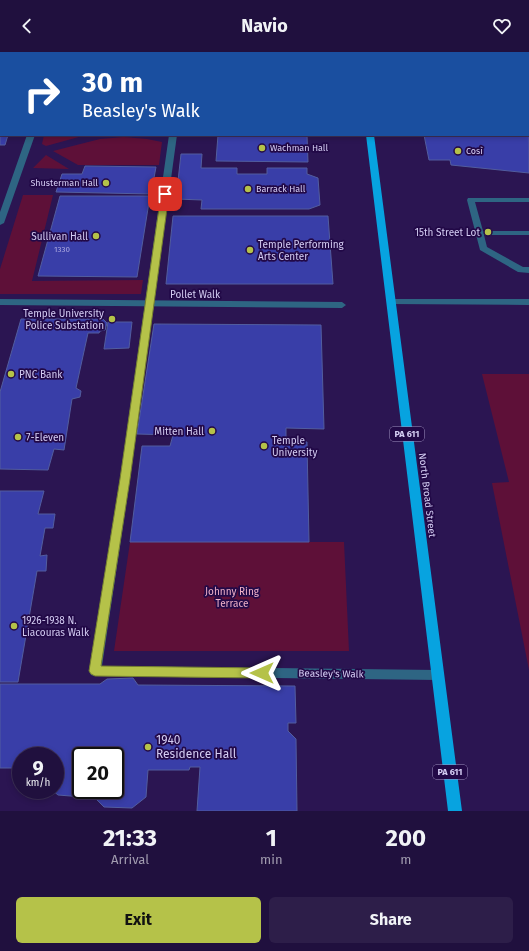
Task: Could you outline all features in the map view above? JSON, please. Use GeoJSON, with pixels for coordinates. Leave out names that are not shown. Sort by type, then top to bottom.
{"type":"FeatureCollection","features":[{"type":"Feature","properties":{"kind":"main road","name":"North Broad Street"},"geometry":{"type":"LineString","coordinates":[[370,136],[454,811]]}},
{"type":"Feature","properties":{"kind":"street"},"geometry":{"type":"LineString","coordinates":[[0,223],[31,136]]}},
{"type":"Feature","properties":{"kind":"street","name":"Beasley's Walk"},"geometry":{"type":"LineString","coordinates":[[173,136],[125,479],[95,671],[438,675]]}},
{"type":"Feature","properties":{"kind":"street"},"geometry":{"type":"LineString","coordinates":[[529,200],[471,200],[483,248],[521,270],[529,270]]}},
{"type":"Feature","properties":{"kind":"street"},"geometry":{"type":"LineString","coordinates":[[479,233],[529,233]]}},
{"type":"Feature","properties":{"kind":"street","name":"Pollet Walk"},"geometry":{"type":"LineString","coordinates":[[0,302],[342,305]]}},
{"type":"Feature","properties":{"kind":"street"},"geometry":{"type":"LineString","coordinates":[[391,302],[529,302]]}},
{"type":"Feature","properties":{"kind":"green space"},"geometry":{"type":"Polygon","coordinates":[[[44,136],[82,136],[46,146],[42,144],[44,136]]]}},
{"type":"Feature","properties":{"kind":"green space"},"geometry":{"type":"Polygon","coordinates":[[[124,137],[162,142],[159,165],[78,165],[53,151],[100,139],[124,137]]]}},
{"type":"Feature","properties":{"kind":"green space"},"geometry":{"type":"Polygon","coordinates":[[[46,155],[69,169],[33,168],[46,155]]]}},
{"type":"Feature","properties":{"kind":"green space"},"geometry":{"type":"Polygon","coordinates":[[[23,195],[53,195],[32,281],[143,280],[141,294],[0,294],[0,269],[23,195]]]}},
{"type":"Feature","properties":{"kind":"green space"},"geometry":{"type":"Polygon","coordinates":[[[482,374],[529,374],[529,670],[492,483],[509,482],[482,374]]]}},
{"type":"Feature","properties":{"kind":"green space","name":"Johnny Ring Terrace"},"geometry":{"type":"Polygon","coordinates":[[[130,542],[344,542],[349,651],[114,651],[130,542]]]}},
{"type":"Feature","properties":{"kind":"building"},"geometry":{"type":"Polygon","coordinates":[[[0,136],[8,136],[5,145],[0,145],[0,136]]]}},
{"type":"Feature","properties":{"kind":"building","name":"Wachman Hall"},"geometry":{"type":"Polygon","coordinates":[[[218,136],[307,136],[308,162],[216,161],[218,136]]]}},
{"type":"Feature","properties":{"kind":"building"},"geometry":{"type":"Polygon","coordinates":[[[424,136],[529,136],[529,173],[451,165],[450,160],[429,160],[424,136]]]}},
{"type":"Feature","properties":{"kind":"building","name":"Barrack Hall"},"geometry":{"type":"Polygon","coordinates":[[[181,154],[202,154],[201,168],[237,168],[237,174],[267,174],[267,168],[307,168],[307,174],[318,178],[320,205],[309,209],[201,209],[202,200],[176,199],[181,154]]]}},
{"type":"Feature","properties":{"kind":"building","name":"Shusterman Hall"},"geometry":{"type":"Polygon","coordinates":[[[85,166],[156,167],[151,194],[56,192],[62,174],[82,174],[85,166]]]}},
{"type":"Feature","properties":{"kind":"building","name":"Sullivan Hall"},"geometry":{"type":"Polygon","coordinates":[[[60,196],[150,196],[137,277],[38,276],[60,196]]]}},
{"type":"Feature","properties":{"kind":"building","name":"Temple Performing Arts Center"},"geometry":{"type":"Polygon","coordinates":[[[173,216],[328,216],[333,284],[166,284],[173,216]]]}},
{"type":"Feature","properties":{"kind":"building"},"geometry":{"type":"Polygon","coordinates":[[[21,319],[103,319],[107,323],[105,330],[100,331],[99,333],[88,333],[76,388],[81,391],[80,397],[72,399],[64,450],[54,449],[48,470],[0,469],[0,392],[21,319]]]}},
{"type":"Feature","properties":{"kind":"building"},"geometry":{"type":"Polygon","coordinates":[[[108,322],[132,322],[129,348],[104,349],[108,322]]]}},
{"type":"Feature","properties":{"kind":"building","name":"Mitten Hall"},"geometry":{"type":"Polygon","coordinates":[[[154,324],[321,325],[324,429],[286,428],[286,441],[307,442],[309,542],[130,542],[142,446],[170,446],[173,435],[137,434],[154,324]]]}},
{"type":"Feature","properties":{"kind":"building","name":"1926-1938 N. Liacouras Walk"},"geometry":{"type":"Polygon","coordinates":[[[0,491],[44,491],[38,514],[55,514],[53,528],[45,528],[40,556],[47,555],[46,571],[37,571],[18,682],[0,682],[0,491]]]}},
{"type":"Feature","properties":{"kind":"building","name":"1940 Residence Hall"},"geometry":{"type":"Polygon","coordinates":[[[133,678],[138,685],[295,686],[296,723],[288,723],[288,731],[296,739],[297,811],[197,811],[200,767],[190,767],[189,770],[148,770],[146,797],[132,808],[104,807],[96,799],[124,799],[124,747],[72,747],[72,796],[64,795],[64,747],[12,747],[12,768],[0,768],[0,684],[100,684],[107,679],[133,678]]]}},
{"type":"Feature","properties":{"kind":"place","name":"Wachman Hall"},"geometry":{"type":"Point","coordinates":[262,148]}},
{"type":"Feature","properties":{"kind":"place","name":"Così"},"geometry":{"type":"Point","coordinates":[458,151]}},
{"type":"Feature","properties":{"kind":"place","name":"Shusterman Hall"},"geometry":{"type":"Point","coordinates":[106,183]}},
{"type":"Feature","properties":{"kind":"place","name":"Barrack Hall"},"geometry":{"type":"Point","coordinates":[248,189]}},
{"type":"Feature","properties":{"kind":"place","name":"15th Street Lot"},"geometry":{"type":"Point","coordinates":[488,232]}},
{"type":"Feature","properties":{"kind":"place","name":"Sullivan Hall"},"geometry":{"type":"Point","coordinates":[96,236]}},
{"type":"Feature","properties":{"kind":"place","name":"Temple Performing Arts Center"},"geometry":{"type":"Point","coordinates":[250,250]}},
{"type":"Feature","properties":{"kind":"place","name":"Temple University Police Substation"},"geometry":{"type":"Point","coordinates":[112,319]}},
{"type":"Feature","properties":{"kind":"place","name":"PNC Bank"},"geometry":{"type":"Point","coordinates":[11,374]}},
{"type":"Feature","properties":{"kind":"place","name":"Mitten Hall"},"geometry":{"type":"Point","coordinates":[212,431]}},
{"type":"Feature","properties":{"kind":"place","name":"7-Eleven"},"geometry":{"type":"Point","coordinates":[18,437]}},
{"type":"Feature","properties":{"kind":"place","name":"Temple University"},"geometry":{"type":"Point","coordinates":[264,446]}},
{"type":"Feature","properties":{"kind":"place","name":"1926-1938 N. Liacouras Walk"},"geometry":{"type":"Point","coordinates":[14,626]}},
{"type":"Feature","properties":{"kind":"place","name":"1940 Residence Hall"},"geometry":{"type":"Point","coordinates":[148,747]}},
{"type":"Feature","properties":{"kind":"route"},"geometry":{"type":"LineString","coordinates":[[165,194],[125,479],[95,671],[262,673]]}}]}
